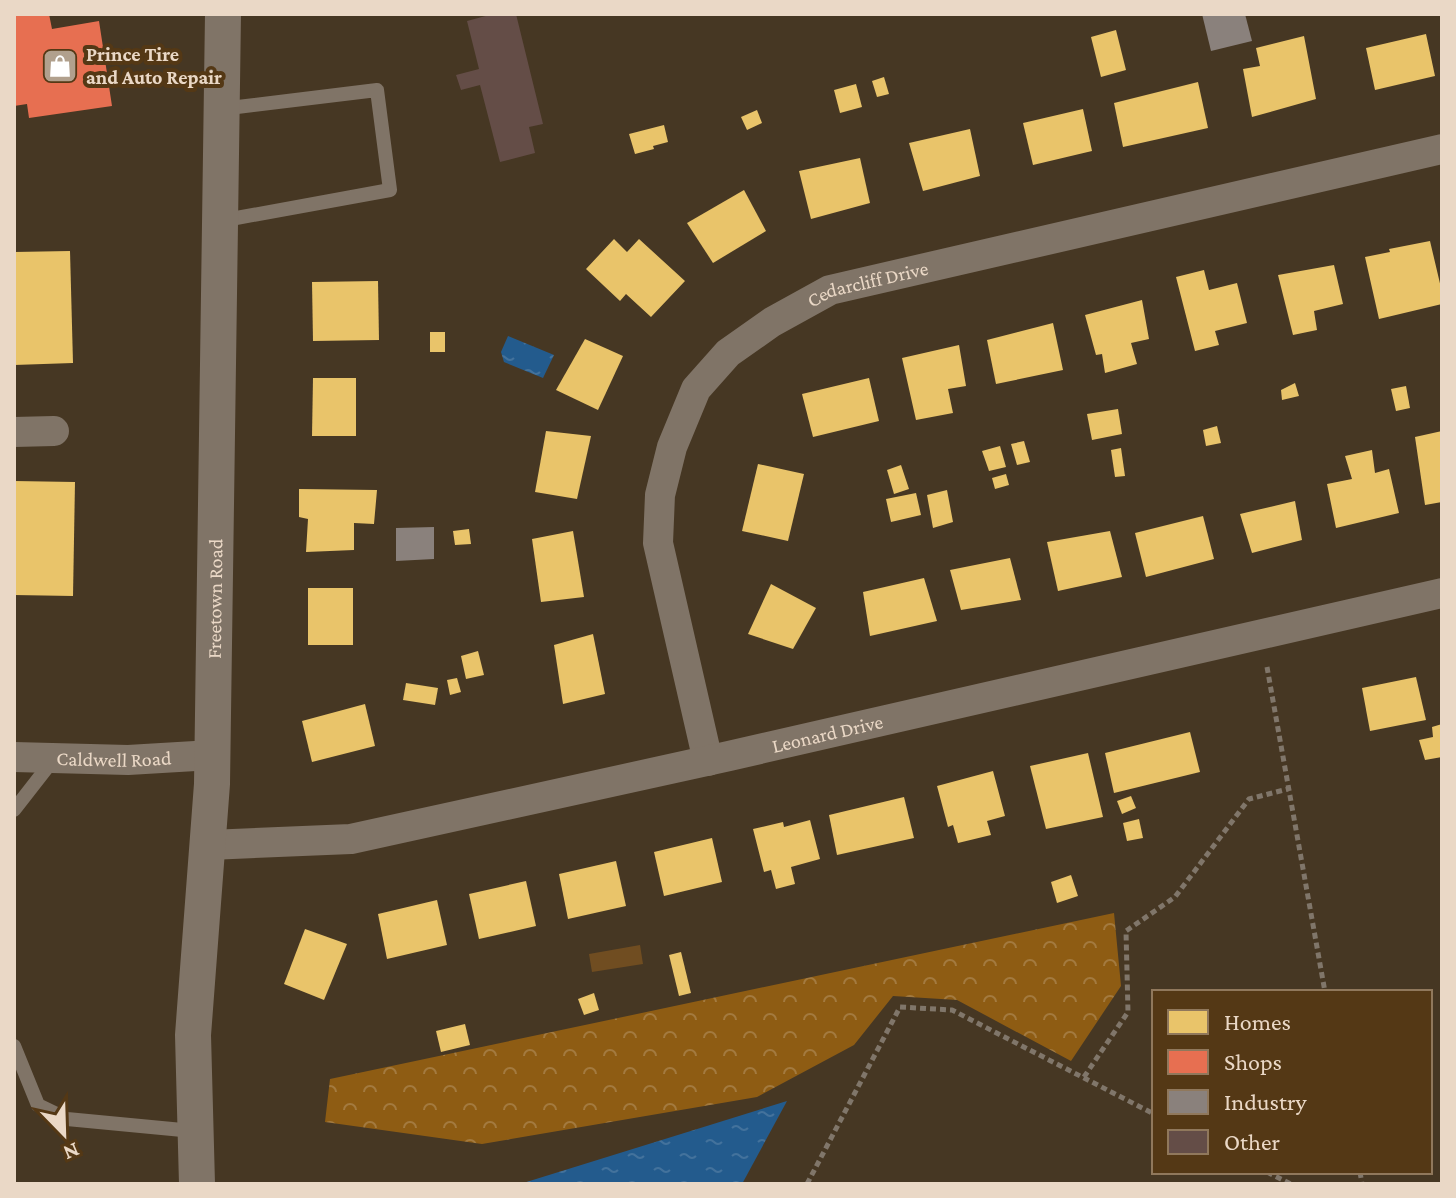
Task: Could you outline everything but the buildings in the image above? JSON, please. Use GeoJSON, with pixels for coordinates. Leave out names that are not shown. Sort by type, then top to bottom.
{"type":"FeatureCollection","features":[{"type":"Feature","properties":{"kind":"street","name":"Freetown Road"},"geometry":{"type":"LineString","coordinates":[[197,1184],[192,1073],[195,981],[209,845],[212,755],[223,14]]}},
{"type":"Feature","properties":{"kind":"street","name":"Cedarcliff Drive"},"geometry":{"type":"LineString","coordinates":[[708,761],[658,543],[660,495],[672,447],[696,389],[728,353],[772,322],[830,290],[1442,149]]}},
{"type":"Feature","properties":{"kind":"street"},"geometry":{"type":"LineString","coordinates":[[14,432],[54,431]]}},
{"type":"Feature","properties":{"kind":"street","name":"Leonard Drive"},"geometry":{"type":"LineString","coordinates":[[209,845],[351,839],[708,761],[1442,593]]}},
{"type":"Feature","properties":{"kind":"street","name":"Caldwell Road"},"geometry":{"type":"LineString","coordinates":[[14,757],[128,760],[212,755]]}},
{"type":"Feature","properties":{"kind":"lane"},"geometry":{"type":"LineString","coordinates":[[219,221],[390,190],[377,90],[221,109]]}},
{"type":"Feature","properties":{"kind":"lane"},"geometry":{"type":"LineString","coordinates":[[14,810],[55,758]]}},
{"type":"Feature","properties":{"kind":"lane"},"geometry":{"type":"LineString","coordinates":[[14,1046],[38,1105],[67,1119],[194,1131]]}},
{"type":"Feature","properties":{"kind":"path"},"geometry":{"type":"LineString","coordinates":[[1267,667],[1325,990]]}},
{"type":"Feature","properties":{"kind":"path"},"geometry":{"type":"LineString","coordinates":[[1084,1077],[1128,1012],[1126,931],[1175,897],[1249,799],[1288,789]]}},
{"type":"Feature","properties":{"kind":"path"},"geometry":{"type":"LineString","coordinates":[[807,1184],[900,1007],[952,1010],[1152,1113]]}},
{"type":"Feature","properties":{"kind":"path"},"geometry":{"type":"LineString","coordinates":[[1271,1174],[1291,1184]]}},
{"type":"Feature","properties":{"kind":"shaded area"},"geometry":{"type":"Polygon","coordinates":[[[640,945],[643,964],[592,972],[589,954],[640,945]]]}},
{"type":"Feature","properties":{"kind":"green space"},"geometry":{"type":"Polygon","coordinates":[[[1114,913],[1121,986],[1071,1061],[957,1000],[893,996],[854,1045],[757,1097],[482,1144],[325,1122],[330,1079],[1114,913]]]}},
{"type":"Feature","properties":{"kind":"water"},"geometry":{"type":"Polygon","coordinates":[[[508,336],[554,355],[543,378],[504,362],[501,352],[508,336]]]}},
{"type":"Feature","properties":{"kind":"water"},"geometry":{"type":"Polygon","coordinates":[[[787,1101],[742,1184],[520,1184],[787,1101]]]}},
{"type":"Feature","properties":{"kind":"place","name":"Prince Tire and Auto Repair"},"geometry":{"type":"Point","coordinates":[60,66]}}]}
